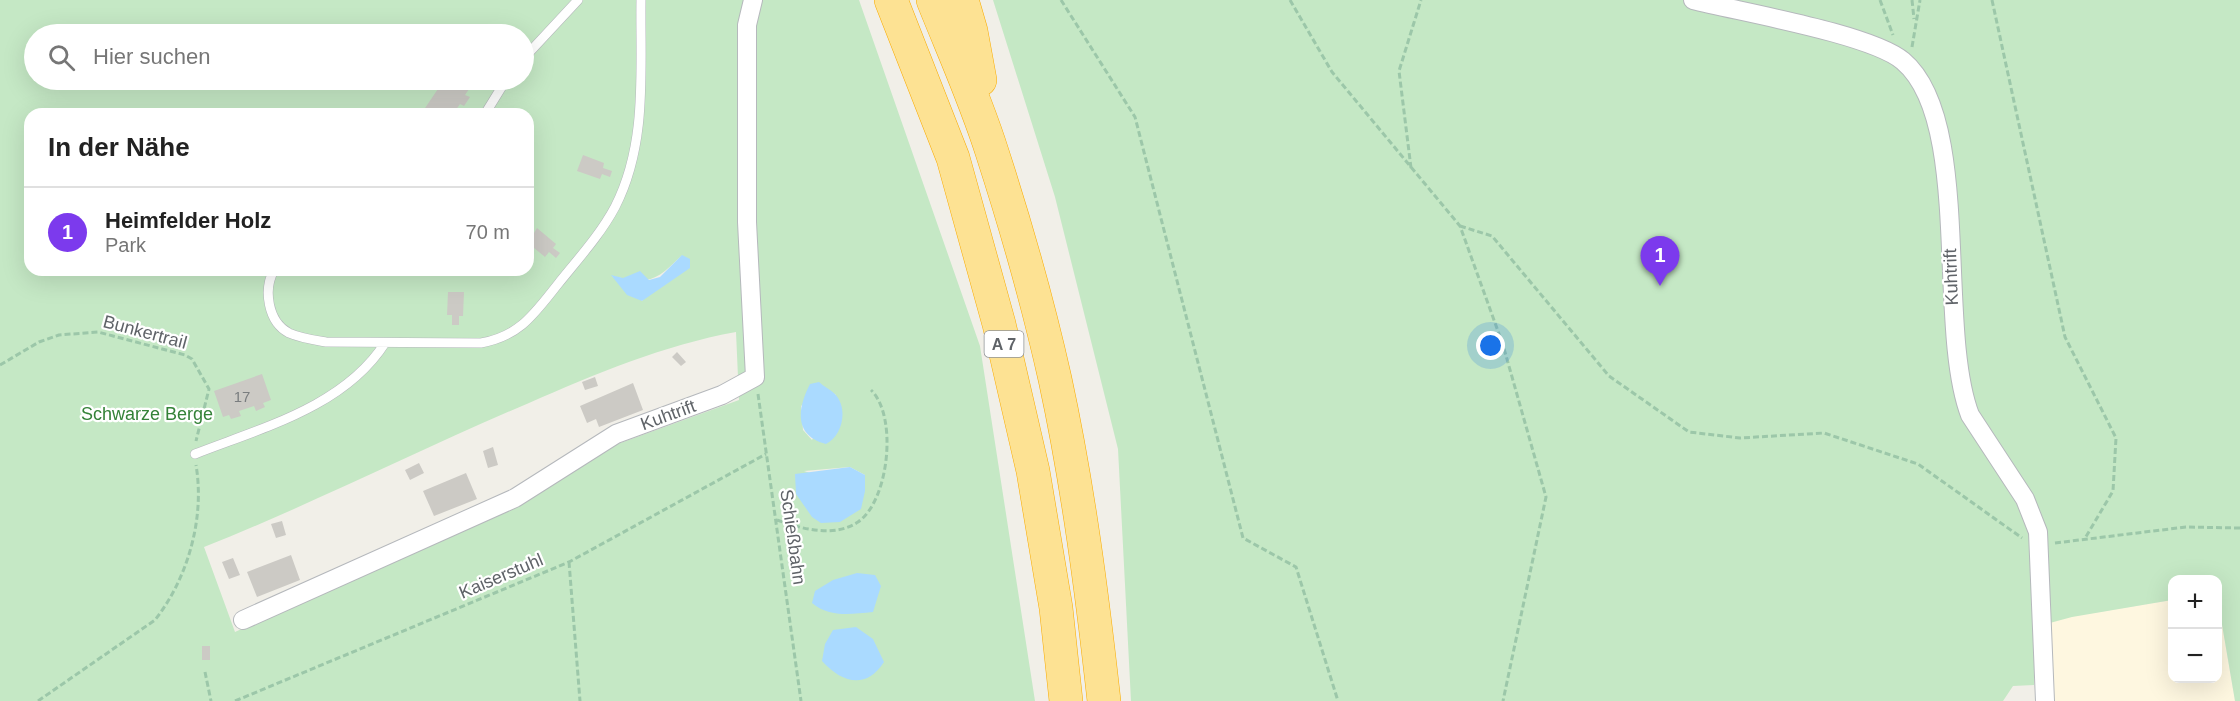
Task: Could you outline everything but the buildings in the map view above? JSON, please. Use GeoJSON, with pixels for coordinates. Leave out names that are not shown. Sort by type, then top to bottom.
{"type":"FeatureCollection","features":[{"type":"Feature","properties":{"kind":"highway","name":"A 7"},"geometry":{"type":"LineString","coordinates":[[891,0],[953,158],[999,324],[1034,471],[1056,608],[1066,701]]}},
{"type":"Feature","properties":{"kind":"highway","name":"A 7"},"geometry":{"type":"LineString","coordinates":[[933,0],[992,150],[1033,290],[1055,378],[1092,588],[1104,701]]}},
{"type":"Feature","properties":{"kind":"highway"},"geometry":{"type":"LineString","coordinates":[[962,0],[971,31],[992,150]]}},
{"type":"Feature","properties":{"kind":"street"},"geometry":{"type":"LineString","coordinates":[[753,0],[747,25],[747,222],[755,377]]}},
{"type":"Feature","properties":{"kind":"street","name":"Kuhtrift"},"geometry":{"type":"LineString","coordinates":[[1693,0],[1831,33],[1879,49],[1903,61],[1918,81],[1938,129],[1946,182],[1953,335],[1964,401],[1970,415],[2025,499],[2038,532],[2041,552],[2045,701]]}},
{"type":"Feature","properties":{"kind":"street","name":"Kuhtrift"},"geometry":{"type":"LineString","coordinates":[[243,620],[515,498],[616,434],[722,395],[755,377]]}},
{"type":"Feature","properties":{"kind":"lane"},"geometry":{"type":"LineString","coordinates":[[534,47],[578,0]]}},
{"type":"Feature","properties":{"kind":"lane"},"geometry":{"type":"LineString","coordinates":[[272,276],[268,291],[269,307],[277,323],[288,333],[326,342],[481,343],[498,340],[515,333],[533,316],[603,226],[627,175],[639,133],[641,0]]}},
{"type":"Feature","properties":{"kind":"lane"},"geometry":{"type":"LineString","coordinates":[[489,108],[500,90]]}},
{"type":"Feature","properties":{"kind":"lane"},"geometry":{"type":"LineString","coordinates":[[195,454],[303,411],[336,391],[367,364],[385,343]]}},
{"type":"Feature","properties":{"kind":"path"},"geometry":{"type":"LineString","coordinates":[[1061,0],[1135,117],[1243,537],[1296,567],[1338,701]]}},
{"type":"Feature","properties":{"kind":"path"},"geometry":{"type":"LineString","coordinates":[[1290,0],[1332,72],[1460,226],[1503,345],[1546,497],[1503,701]]}},
{"type":"Feature","properties":{"kind":"path"},"geometry":{"type":"LineString","coordinates":[[1411,168],[1399,71],[1421,0]]}},
{"type":"Feature","properties":{"kind":"path"},"geometry":{"type":"LineString","coordinates":[[1880,0],[1903,61]]}},
{"type":"Feature","properties":{"kind":"path"},"geometry":{"type":"LineString","coordinates":[[1912,0],[1915,25]]}},
{"type":"Feature","properties":{"kind":"path"},"geometry":{"type":"LineString","coordinates":[[1903,61],[1912,47],[1920,0]]}},
{"type":"Feature","properties":{"kind":"path"},"geometry":{"type":"LineString","coordinates":[[1992,0],[2065,337],[2116,438],[2113,491],[2084,540]]}},
{"type":"Feature","properties":{"kind":"path"},"geometry":{"type":"LineString","coordinates":[[1460,226],[1492,236],[1609,376],[1689,432],[1740,438],[1824,433],[1918,464],[2041,552],[2056,543],[2186,527],[2240,528]]}},
{"type":"Feature","properties":{"kind":"path","name":"Bunkertrail"},"geometry":{"type":"LineString","coordinates":[[0,365],[39,342],[81,332],[116,335],[192,359],[209,389],[198,430],[195,454],[201,492],[194,541],[166,606],[155,620],[38,701]]}},
{"type":"Feature","properties":{"kind":"path","name":"Schießbahn"},"geometry":{"type":"LineString","coordinates":[[755,377],[801,701]]}},
{"type":"Feature","properties":{"kind":"path"},"geometry":{"type":"LineString","coordinates":[[777,520],[817,531],[840,530],[866,516],[880,484],[888,445],[877,396],[871,390]]}},
{"type":"Feature","properties":{"kind":"path","name":"Kaiserstuhl"},"geometry":{"type":"LineString","coordinates":[[235,701],[569,562],[766,454]]}},
{"type":"Feature","properties":{"kind":"path"},"geometry":{"type":"LineString","coordinates":[[569,562],[580,701]]}},
{"type":"Feature","properties":{"kind":"path"},"geometry":{"type":"LineString","coordinates":[[206,672],[211,701]]}},
{"type":"Feature","properties":{"kind":"shaded area"},"geometry":{"type":"Polygon","coordinates":[[[2168,601],[2168,683],[2222,683],[2222,625],[2235,701],[2054,701],[2051,620],[2168,601]]]}},
{"type":"Feature","properties":{"kind":"green space","name":"Schwarze Berge"},"geometry":{"type":"Polygon","coordinates":[[[0,0],[859,0],[980,346],[1035,701],[0,701],[0,0]],[[682,255],[665,271],[652,279],[635,280],[612,276],[642,301],[682,255]],[[736,332],[656,353],[579,382],[204,547],[235,632],[529,497],[601,450],[739,400],[736,332]],[[824,387],[801,406],[803,430],[812,440],[836,395],[824,387]],[[850,467],[804,471],[865,491],[865,475],[850,467]]]}},
{"type":"Feature","properties":{"kind":"green space"},"geometry":{"type":"Polygon","coordinates":[[[993,0],[2240,0],[2240,701],[2235,701],[2222,625],[2222,575],[2168,575],[2168,601],[2072,617],[2035,627],[2034,685],[2013,686],[2003,701],[1131,701],[1118,449],[1055,197],[993,0]]]}},
{"type":"Feature","properties":{"kind":"water"},"geometry":{"type":"Polygon","coordinates":[[[682,255],[690,259],[690,268],[642,301],[627,295],[611,275],[623,278],[640,271],[649,280],[660,277],[682,255]]]}},
{"type":"Feature","properties":{"kind":"water"},"geometry":{"type":"Polygon","coordinates":[[[819,382],[835,394],[843,414],[840,429],[826,444],[808,435],[801,420],[803,403],[810,384],[819,382]]]}},
{"type":"Feature","properties":{"kind":"water"},"geometry":{"type":"Polygon","coordinates":[[[850,467],[865,475],[865,491],[861,509],[840,522],[821,523],[812,517],[796,494],[795,474],[850,467]]]}},
{"type":"Feature","properties":{"kind":"water"},"geometry":{"type":"Polygon","coordinates":[[[857,573],[875,575],[881,586],[873,612],[833,613],[812,603],[815,591],[833,580],[857,573]]]}},
{"type":"Feature","properties":{"kind":"water"},"geometry":{"type":"Polygon","coordinates":[[[856,627],[873,639],[884,662],[870,677],[862,680],[846,678],[830,669],[822,661],[825,644],[833,630],[856,627]]]}},
{"type":"Feature","properties":{"kind":"place","name":"Heimfelder Holz"},"geometry":{"type":"Point","coordinates":[1660,286]}}]}
